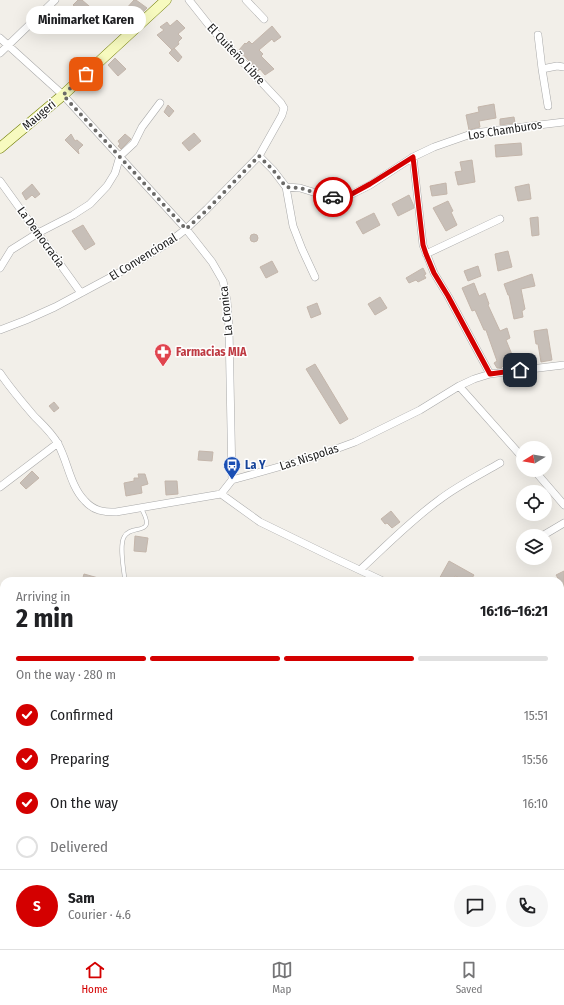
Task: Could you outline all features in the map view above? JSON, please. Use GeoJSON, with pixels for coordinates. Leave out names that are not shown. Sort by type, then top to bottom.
{"type":"FeatureCollection","features":[{"type":"Feature","properties":{"kind":"street"},"geometry":{"type":"LineString","coordinates":[[0,53],[55,0]]}},
{"type":"Feature","properties":{"kind":"street","name":"Maugeri"},"geometry":{"type":"LineString","coordinates":[[0,148],[63,95],[166,0]]}},
{"type":"Feature","properties":{"kind":"street","name":"El Quiteño Libre"},"geometry":{"type":"LineString","coordinates":[[189,0],[212,29],[284,108]]}},
{"type":"Feature","properties":{"kind":"street"},"geometry":{"type":"LineString","coordinates":[[246,0],[264,19]]}},
{"type":"Feature","properties":{"kind":"street"},"geometry":{"type":"LineString","coordinates":[[538,35],[548,106]]}},
{"type":"Feature","properties":{"kind":"street","name":"La Cronica"},"geometry":{"type":"LineString","coordinates":[[0,38],[63,95],[120,156],[186,229],[212,262],[223,281],[227,301],[229,328],[232,480]]}},
{"type":"Feature","properties":{"kind":"street"},"geometry":{"type":"LineString","coordinates":[[542,68],[557,66],[564,67]]}},
{"type":"Feature","properties":{"kind":"street"},"geometry":{"type":"LineString","coordinates":[[0,268],[11,250],[90,204],[107,186],[115,173],[120,156],[134,143],[142,127],[160,103]]}},
{"type":"Feature","properties":{"kind":"street","name":"El Convencional"},"geometry":{"type":"LineString","coordinates":[[0,330],[49,310],[124,270],[168,243],[186,229],[207,210],[259,156],[282,115],[284,108]]}},
{"type":"Feature","properties":{"kind":"street","name":"Los Chamburos"},"geometry":{"type":"LineString","coordinates":[[286,187],[300,188],[335,198],[348,196],[413,157],[434,147],[474,133],[564,122]]}},
{"type":"Feature","properties":{"kind":"street"},"geometry":{"type":"LineString","coordinates":[[259,156],[273,170],[286,187],[293,226],[315,277]]}},
{"type":"Feature","properties":{"kind":"street"},"geometry":{"type":"LineString","coordinates":[[413,157],[423,245],[426,254],[434,273],[490,374]]}},
{"type":"Feature","properties":{"kind":"street","name":"La Democracia"},"geometry":{"type":"LineString","coordinates":[[0,181],[81,293]]}},
{"type":"Feature","properties":{"kind":"street"},"geometry":{"type":"LineString","coordinates":[[426,254],[500,219]]}},
{"type":"Feature","properties":{"kind":"street","name":"Las Nispolas"},"geometry":{"type":"LineString","coordinates":[[232,480],[314,457],[355,442],[420,410],[459,386],[474,379],[490,374],[564,365]]}},
{"type":"Feature","properties":{"kind":"street"},"geometry":{"type":"LineString","coordinates":[[0,373],[7,384],[58,443],[77,491],[85,502],[93,508],[103,512],[116,512],[221,494],[232,480]]}},
{"type":"Feature","properties":{"kind":"street"},"geometry":{"type":"LineString","coordinates":[[459,386],[516,450]]}},
{"type":"Feature","properties":{"kind":"street"},"geometry":{"type":"LineString","coordinates":[[0,487],[58,443]]}},
{"type":"Feature","properties":{"kind":"street"},"geometry":{"type":"LineString","coordinates":[[360,570],[412,521],[440,499],[473,478],[500,464]]}},
{"type":"Feature","properties":{"kind":"street"},"geometry":{"type":"LineString","coordinates":[[540,477],[564,504]]}},
{"type":"Feature","properties":{"kind":"street"},"geometry":{"type":"LineString","coordinates":[[221,494],[260,522],[375,577]]}},
{"type":"Feature","properties":{"kind":"street"},"geometry":{"type":"LineString","coordinates":[[552,530],[564,523]]}},
{"type":"Feature","properties":{"kind":"lane"},"geometry":{"type":"LineString","coordinates":[[125,577],[122,543],[124,536],[128,532],[139,529],[146,524],[146,517],[142,508]]}},
{"type":"Feature","properties":{"kind":"building"},"geometry":{"type":"Polygon","coordinates":[[[78,0],[82,0],[96,12],[91,20],[73,5],[78,0]]]}},
{"type":"Feature","properties":{"kind":"building"},"geometry":{"type":"Polygon","coordinates":[[[134,0],[147,8],[136,19],[125,10],[134,0]]]}},
{"type":"Feature","properties":{"kind":"building"},"geometry":{"type":"Polygon","coordinates":[[[177,20],[185,28],[178,34],[182,38],[178,42],[179,44],[172,50],[157,35],[164,30],[160,27],[167,22],[170,26],[177,20]]]}},
{"type":"Feature","properties":{"kind":"building"},"geometry":{"type":"Polygon","coordinates":[[[272,26],[281,37],[274,42],[272,39],[259,50],[263,54],[261,56],[274,69],[265,75],[260,69],[258,71],[239,50],[249,41],[252,44],[272,26]]]}},
{"type":"Feature","properties":{"kind":"building"},"geometry":{"type":"Polygon","coordinates":[[[174,48],[182,57],[178,62],[169,53],[174,48]]]}},
{"type":"Feature","properties":{"kind":"building"},"geometry":{"type":"Polygon","coordinates":[[[115,58],[126,69],[118,76],[108,65],[115,58]]]}},
{"type":"Feature","properties":{"kind":"building"},"geometry":{"type":"Polygon","coordinates":[[[494,104],[496,118],[479,121],[480,127],[469,130],[466,115],[479,112],[478,107],[494,104]]]}},
{"type":"Feature","properties":{"kind":"building"},"geometry":{"type":"Polygon","coordinates":[[[168,105],[174,111],[169,117],[164,112],[168,105]]]}},
{"type":"Feature","properties":{"kind":"building"},"geometry":{"type":"Polygon","coordinates":[[[514,117],[515,123],[500,125],[500,119],[514,117]]]}},
{"type":"Feature","properties":{"kind":"building"},"geometry":{"type":"Polygon","coordinates":[[[194,133],[201,141],[189,151],[182,143],[194,133]]]}},
{"type":"Feature","properties":{"kind":"building"},"geometry":{"type":"Polygon","coordinates":[[[71,134],[75,141],[77,140],[83,145],[78,150],[79,154],[65,140],[71,134]]]}},
{"type":"Feature","properties":{"kind":"building"},"geometry":{"type":"Polygon","coordinates":[[[125,134],[131,139],[121,149],[118,146],[120,144],[118,141],[125,134]]]}},
{"type":"Feature","properties":{"kind":"building"},"geometry":{"type":"Polygon","coordinates":[[[521,143],[522,155],[496,157],[495,145],[521,143]]]}},
{"type":"Feature","properties":{"kind":"building"},"geometry":{"type":"Polygon","coordinates":[[[472,160],[475,182],[458,185],[455,172],[462,171],[460,162],[472,160]]]}},
{"type":"Feature","properties":{"kind":"building"},"geometry":{"type":"Polygon","coordinates":[[[446,183],[447,194],[432,196],[430,186],[446,183]]]}},
{"type":"Feature","properties":{"kind":"building"},"geometry":{"type":"Polygon","coordinates":[[[32,184],[40,194],[35,198],[32,195],[26,200],[22,193],[32,184]]]}},
{"type":"Feature","properties":{"kind":"building"},"geometry":{"type":"Polygon","coordinates":[[[529,184],[531,199],[518,201],[515,187],[529,184]]]}},
{"type":"Feature","properties":{"kind":"building"},"geometry":{"type":"Polygon","coordinates":[[[409,195],[414,208],[398,216],[392,204],[409,195]]]}},
{"type":"Feature","properties":{"kind":"building"},"geometry":{"type":"Polygon","coordinates":[[[448,201],[457,225],[446,231],[433,208],[448,201]]]}},
{"type":"Feature","properties":{"kind":"building"},"geometry":{"type":"Polygon","coordinates":[[[374,213],[380,225],[363,234],[356,222],[374,213]]]}},
{"type":"Feature","properties":{"kind":"building"},"geometry":{"type":"Polygon","coordinates":[[[538,217],[539,235],[532,236],[530,218],[538,217]]]}},
{"type":"Feature","properties":{"kind":"building"},"geometry":{"type":"Polygon","coordinates":[[[83,225],[95,244],[85,250],[72,231],[83,225]]]}},
{"type":"Feature","properties":{"kind":"building"},"geometry":{"type":"Polygon","coordinates":[[[252,234],[256,234],[258,238],[256,242],[252,242],[250,240],[250,236],[252,234]]]}},
{"type":"Feature","properties":{"kind":"building"},"geometry":{"type":"Polygon","coordinates":[[[508,251],[512,267],[498,271],[495,254],[508,251]]]}},
{"type":"Feature","properties":{"kind":"building"},"geometry":{"type":"Polygon","coordinates":[[[272,261],[278,272],[266,278],[260,267],[272,261]]]}},
{"type":"Feature","properties":{"kind":"building"},"geometry":{"type":"Polygon","coordinates":[[[478,266],[481,276],[468,281],[464,271],[478,266]]]}},
{"type":"Feature","properties":{"kind":"building"},"geometry":{"type":"Polygon","coordinates":[[[423,268],[426,278],[418,282],[416,280],[409,283],[406,278],[423,268]]]}},
{"type":"Feature","properties":{"kind":"building"},"geometry":{"type":"Polygon","coordinates":[[[532,274],[535,286],[521,289],[525,309],[522,311],[523,317],[514,319],[509,295],[504,284],[532,274]]]}},
{"type":"Feature","properties":{"kind":"building"},"geometry":{"type":"Polygon","coordinates":[[[474,283],[479,296],[485,293],[489,304],[488,305],[500,331],[507,328],[510,338],[506,340],[515,362],[504,365],[501,368],[497,368],[494,363],[497,361],[486,330],[484,330],[475,310],[472,311],[462,288],[474,283]]]}},
{"type":"Feature","properties":{"kind":"building"},"geometry":{"type":"Polygon","coordinates":[[[380,297],[387,308],[375,315],[368,304],[380,297]]]}},
{"type":"Feature","properties":{"kind":"building"},"geometry":{"type":"Polygon","coordinates":[[[317,303],[321,314],[311,318],[307,307],[317,303]]]}},
{"type":"Feature","properties":{"kind":"building"},"geometry":{"type":"Polygon","coordinates":[[[547,329],[552,360],[541,362],[534,331],[547,329]]]}},
{"type":"Feature","properties":{"kind":"building"},"geometry":{"type":"Polygon","coordinates":[[[315,364],[348,419],[340,424],[306,369],[315,364]]]}},
{"type":"Feature","properties":{"kind":"building"},"geometry":{"type":"Polygon","coordinates":[[[54,402],[59,408],[54,412],[49,406],[54,402]]]}},
{"type":"Feature","properties":{"kind":"building"},"geometry":{"type":"Polygon","coordinates":[[[199,451],[213,452],[212,461],[198,460],[199,451]]]}},
{"type":"Feature","properties":{"kind":"building"},"geometry":{"type":"Polygon","coordinates":[[[32,471],[39,478],[26,489],[20,483],[32,471]]]}},
{"type":"Feature","properties":{"kind":"building"},"geometry":{"type":"Polygon","coordinates":[[[138,474],[145,474],[148,484],[141,486],[142,493],[126,496],[124,483],[134,481],[134,478],[139,478],[138,474]]]}},
{"type":"Feature","properties":{"kind":"building"},"geometry":{"type":"Polygon","coordinates":[[[165,481],[177,481],[178,494],[166,495],[165,481]]]}},
{"type":"Feature","properties":{"kind":"building"},"geometry":{"type":"Polygon","coordinates":[[[391,511],[400,522],[392,528],[387,523],[385,524],[381,519],[391,511]]]}},
{"type":"Feature","properties":{"kind":"building"},"geometry":{"type":"Polygon","coordinates":[[[135,536],[148,538],[146,552],[134,551],[135,536]]]}},
{"type":"Feature","properties":{"kind":"building"},"geometry":{"type":"Polygon","coordinates":[[[449,561],[474,575],[473,577],[440,577],[449,561]]]}},
{"type":"Feature","properties":{"kind":"building"},"geometry":{"type":"Polygon","coordinates":[[[564,571],[564,577],[557,577],[556,575],[564,571]]]}},
{"type":"Feature","properties":{"kind":"building"},"geometry":{"type":"Polygon","coordinates":[[[84,574],[95,577],[83,577],[84,574]]]}},
{"type":"Feature","properties":{"kind":"way so far"},"geometry":{"type":"LineString","coordinates":[[86,74],[63,95],[186,229],[207,210],[259,156],[273,170],[286,187],[300,188],[333,197]]}},
{"type":"Feature","properties":{"kind":"place","name":"Minimarket Karen"},"geometry":{"type":"Point","coordinates":[86,74]}},
{"type":"Feature","properties":{"kind":"place","name":"Farmacias MIA"},"geometry":{"type":"Point","coordinates":[163,367]}},
{"type":"Feature","properties":{"kind":"place","name":"La Y"},"geometry":{"type":"Point","coordinates":[232,480]}},
{"type":"Feature","properties":{"kind":"route"},"geometry":{"type":"LineString","coordinates":[[333,197],[348,196],[413,157],[423,245],[434,273],[490,374],[520,370]]}}]}
